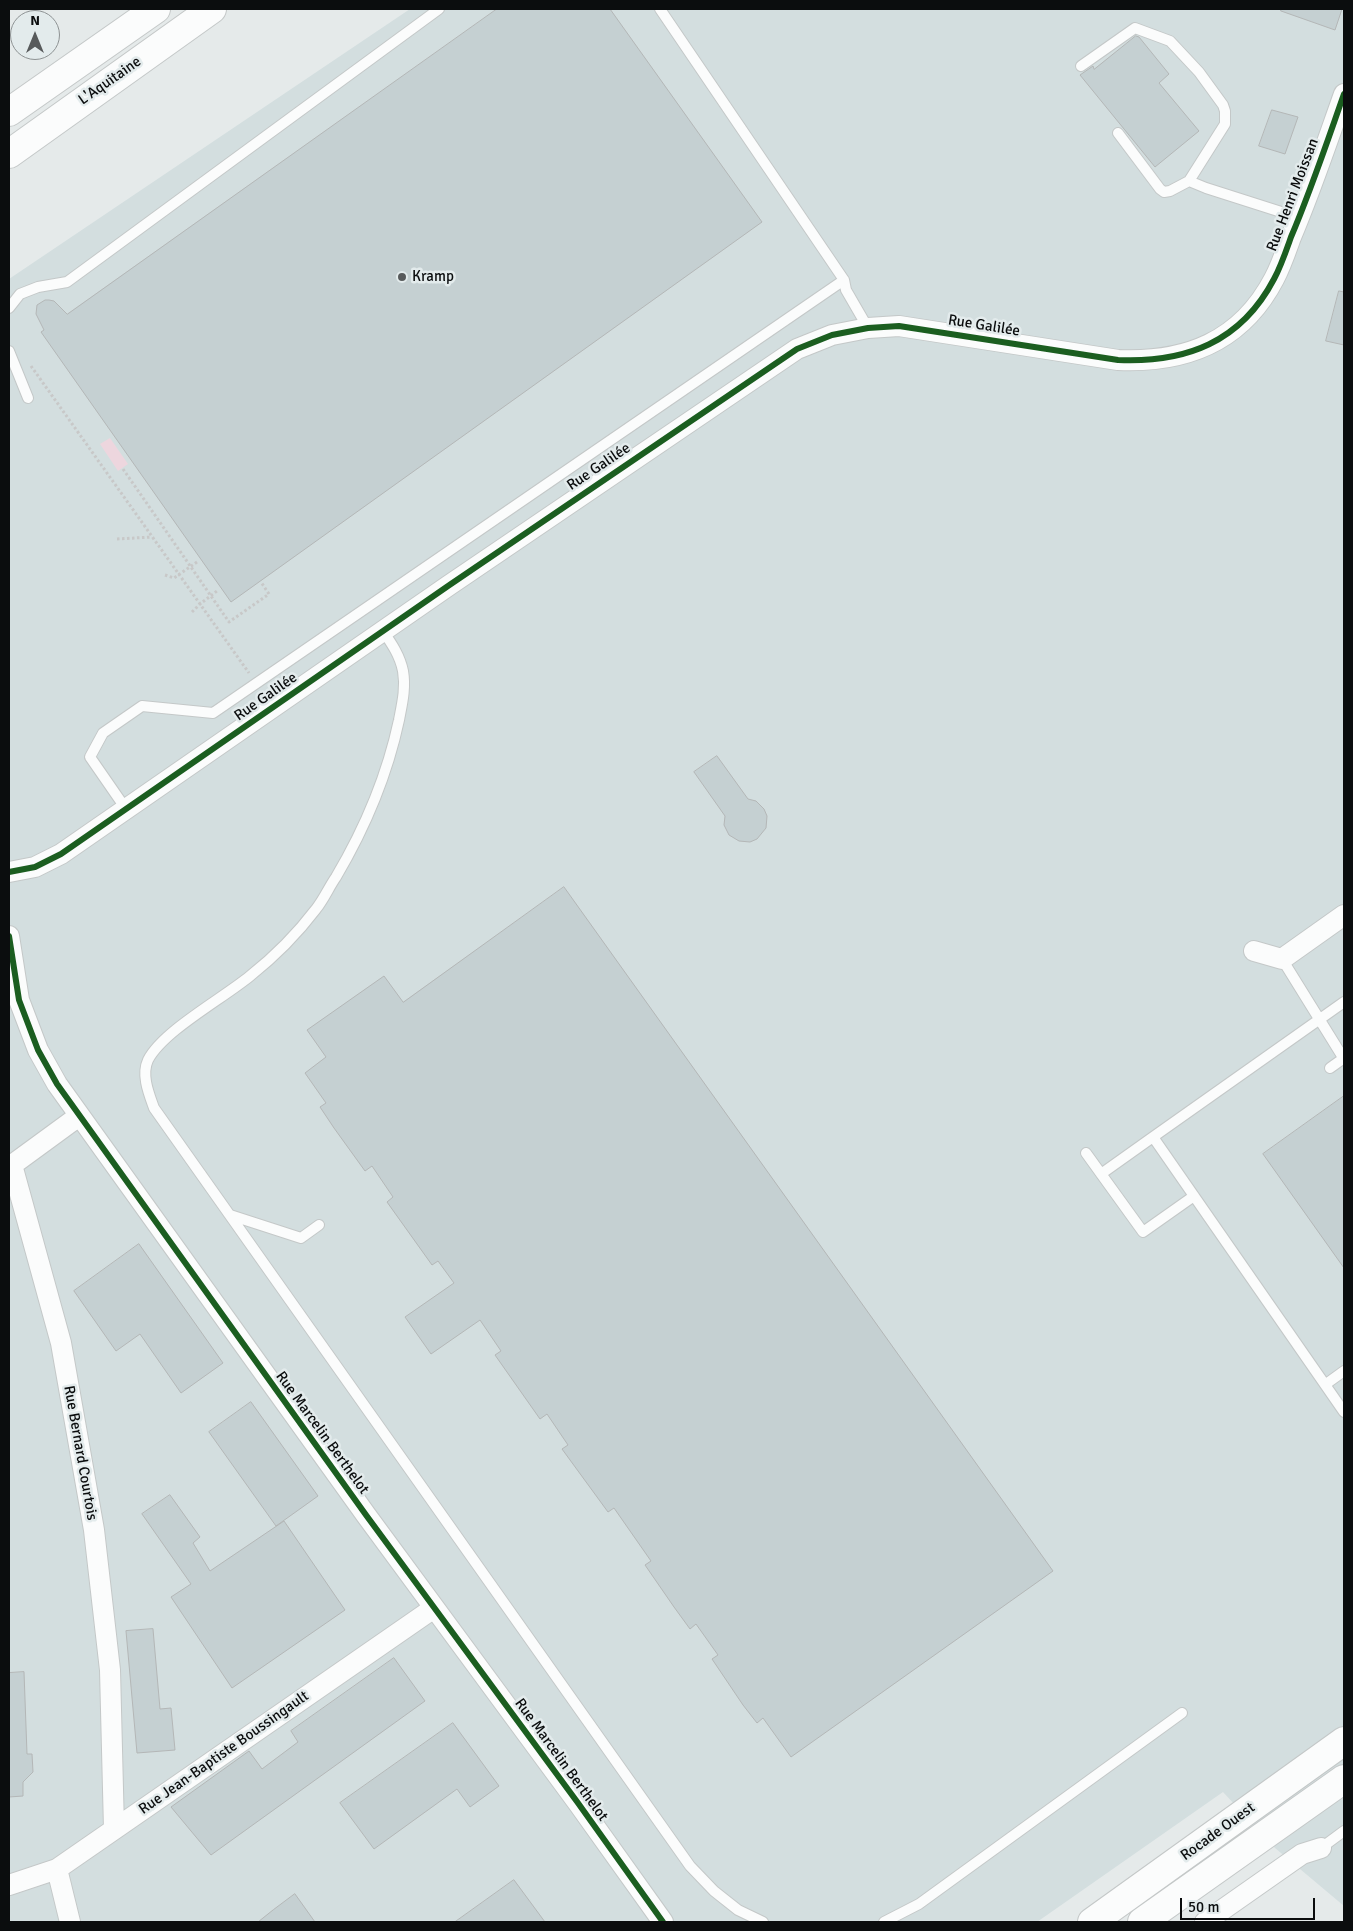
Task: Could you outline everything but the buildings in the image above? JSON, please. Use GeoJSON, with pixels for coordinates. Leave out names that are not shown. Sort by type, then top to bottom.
{"type":"FeatureCollection","features":[{"type":"Feature","properties":{"kind":"main road"},"geometry":{"type":"LineString","coordinates":[[9,112],[156,9]]}},
{"type":"Feature","properties":{"kind":"main road","name":"L'Aquitaine"},"geometry":{"type":"LineString","coordinates":[[9,154],[212,9]]}},
{"type":"Feature","properties":{"kind":"main road","name":"Rocade Ouest"},"geometry":{"type":"LineString","coordinates":[[1092,1922],[1344,1741]]}},
{"type":"Feature","properties":{"kind":"main road"},"geometry":{"type":"LineString","coordinates":[[1142,1922],[1344,1779]]}},
{"type":"Feature","properties":{"kind":"street","name":"Rue Henri Moissan"},"geometry":{"type":"LineString","coordinates":[[1260,301],[1274,279],[1300,218],[1344,94]]}},
{"type":"Feature","properties":{"kind":"street","name":"Rue Galilée"},"geometry":{"type":"LineString","coordinates":[[9,872],[35,867],[48,862],[797,349],[832,335],[868,328],[899,326],[1118,360],[1147,361],[1176,357],[1203,347],[1230,332],[1246,318],[1260,301]]}},
{"type":"Feature","properties":{"kind":"street"},"geometry":{"type":"LineString","coordinates":[[1254,951],[1282,959],[1344,915]]}},
{"type":"Feature","properties":{"kind":"street","name":"Rue Marcelin Berthelot"},"geometry":{"type":"LineString","coordinates":[[9,936],[14,1000],[57,1084],[434,1608],[663,1922]]}},
{"type":"Feature","properties":{"kind":"street","name":"Rue Bernard Courtois"},"geometry":{"type":"LineString","coordinates":[[79,1116],[12,1165],[61,1344],[94,1530],[110,1670],[114,1828]]}},
{"type":"Feature","properties":{"kind":"street","name":"Rue Jean-Baptiste Boussingault"},"geometry":{"type":"LineString","coordinates":[[9,1885],[57,1869],[434,1608]]}},
{"type":"Feature","properties":{"kind":"street"},"geometry":{"type":"LineString","coordinates":[[1205,1922],[1302,1854],[1322,1848]]}},
{"type":"Feature","properties":{"kind":"street"},"geometry":{"type":"LineString","coordinates":[[57,1869],[70,1922]]}},
{"type":"Feature","properties":{"kind":"lane"},"geometry":{"type":"LineString","coordinates":[[9,308],[20,294],[38,287],[67,282],[439,9]]}},
{"type":"Feature","properties":{"kind":"lane"},"geometry":{"type":"LineString","coordinates":[[660,9],[844,280],[846,290],[868,328]]}},
{"type":"Feature","properties":{"kind":"lane"},"geometry":{"type":"LineString","coordinates":[[1081,66],[1135,28],[1170,41],[1200,72],[1224,105],[1226,116],[1224,124],[1189,181],[1170,191],[1164,192],[1160,189],[1118,133]]}},
{"type":"Feature","properties":{"kind":"lane"},"geometry":{"type":"LineString","coordinates":[[1189,181],[1300,218]]}},
{"type":"Feature","properties":{"kind":"lane"},"geometry":{"type":"LineString","coordinates":[[126,809],[90,757],[102,733],[142,706],[213,713],[844,280]]}},
{"type":"Feature","properties":{"kind":"lane"},"geometry":{"type":"LineString","coordinates":[[9,351],[28,398]]}},
{"type":"Feature","properties":{"kind":"lane"},"geometry":{"type":"LineString","coordinates":[[383,631],[398,654],[403,671],[404,696],[392,753],[376,798],[352,851],[317,908],[286,943],[250,976],[160,1043],[147,1062],[146,1086],[154,1108],[690,1866],[714,1891],[738,1910],[763,1922]]}},
{"type":"Feature","properties":{"kind":"lane"},"geometry":{"type":"LineString","coordinates":[[1282,959],[1344,1059],[1330,1068]]}},
{"type":"Feature","properties":{"kind":"lane"},"geometry":{"type":"LineString","coordinates":[[1101,1174],[1344,1002]]}},
{"type":"Feature","properties":{"kind":"lane"},"geometry":{"type":"LineString","coordinates":[[1153,1137],[1344,1412]]}},
{"type":"Feature","properties":{"kind":"lane"},"geometry":{"type":"LineString","coordinates":[[1086,1153],[1143,1232],[1194,1196]]}},
{"type":"Feature","properties":{"kind":"lane"},"geometry":{"type":"LineString","coordinates":[[230,1215],[301,1238],[319,1225]]}},
{"type":"Feature","properties":{"kind":"lane"},"geometry":{"type":"LineString","coordinates":[[1326,1384],[1344,1371]]}},
{"type":"Feature","properties":{"kind":"lane"},"geometry":{"type":"LineString","coordinates":[[884,1922],[919,1904],[1182,1713]]}},
{"type":"Feature","properties":{"kind":"lane"},"geometry":{"type":"LineString","coordinates":[[1322,1848],[1344,1831]]}},
{"type":"Feature","properties":{"kind":"path"},"geometry":{"type":"LineString","coordinates":[[26,360],[256,683]]}},
{"type":"Feature","properties":{"kind":"path"},"geometry":{"type":"LineString","coordinates":[[123,469],[229,622],[269,594],[261,582]]}},
{"type":"Feature","properties":{"kind":"path"},"geometry":{"type":"LineString","coordinates":[[117,539],[152,537]]}},
{"type":"Feature","properties":{"kind":"path"},"geometry":{"type":"LineString","coordinates":[[165,575],[174,578],[197,562]]}},
{"type":"Feature","properties":{"kind":"path"},"geometry":{"type":"LineString","coordinates":[[192,612],[217,591]]}},
{"type":"Feature","properties":{"kind":"shaded area"},"geometry":{"type":"Polygon","coordinates":[[[410,9],[1344,9],[1344,1906],[1275,1848],[1223,1792],[1037,1922],[9,1922],[9,279],[410,9]]]}},
{"type":"Feature","properties":{"kind":"shaded area"},"geometry":{"type":"Polygon","coordinates":[[[110,438],[128,464],[118,471],[100,444],[110,438]]]}},
{"type":"Feature","properties":{"kind":"cycle path"},"geometry":{"type":"LineString","coordinates":[[9,872],[35,867],[61,854],[448,586],[797,349],[832,335],[868,328],[899,326],[1118,360],[1143,360],[1189,352],[1209,344],[1228,333],[1245,319],[1261,301],[1274,279],[1312,184],[1344,94]]}},
{"type":"Feature","properties":{"kind":"cycle path"},"geometry":{"type":"LineString","coordinates":[[9,936],[19,1000],[38,1050],[57,1084],[366,1515],[663,1922]]}},
{"type":"Feature","properties":{"kind":"place","name":"Kramp"},"geometry":{"type":"Point","coordinates":[402,277]}}]}
